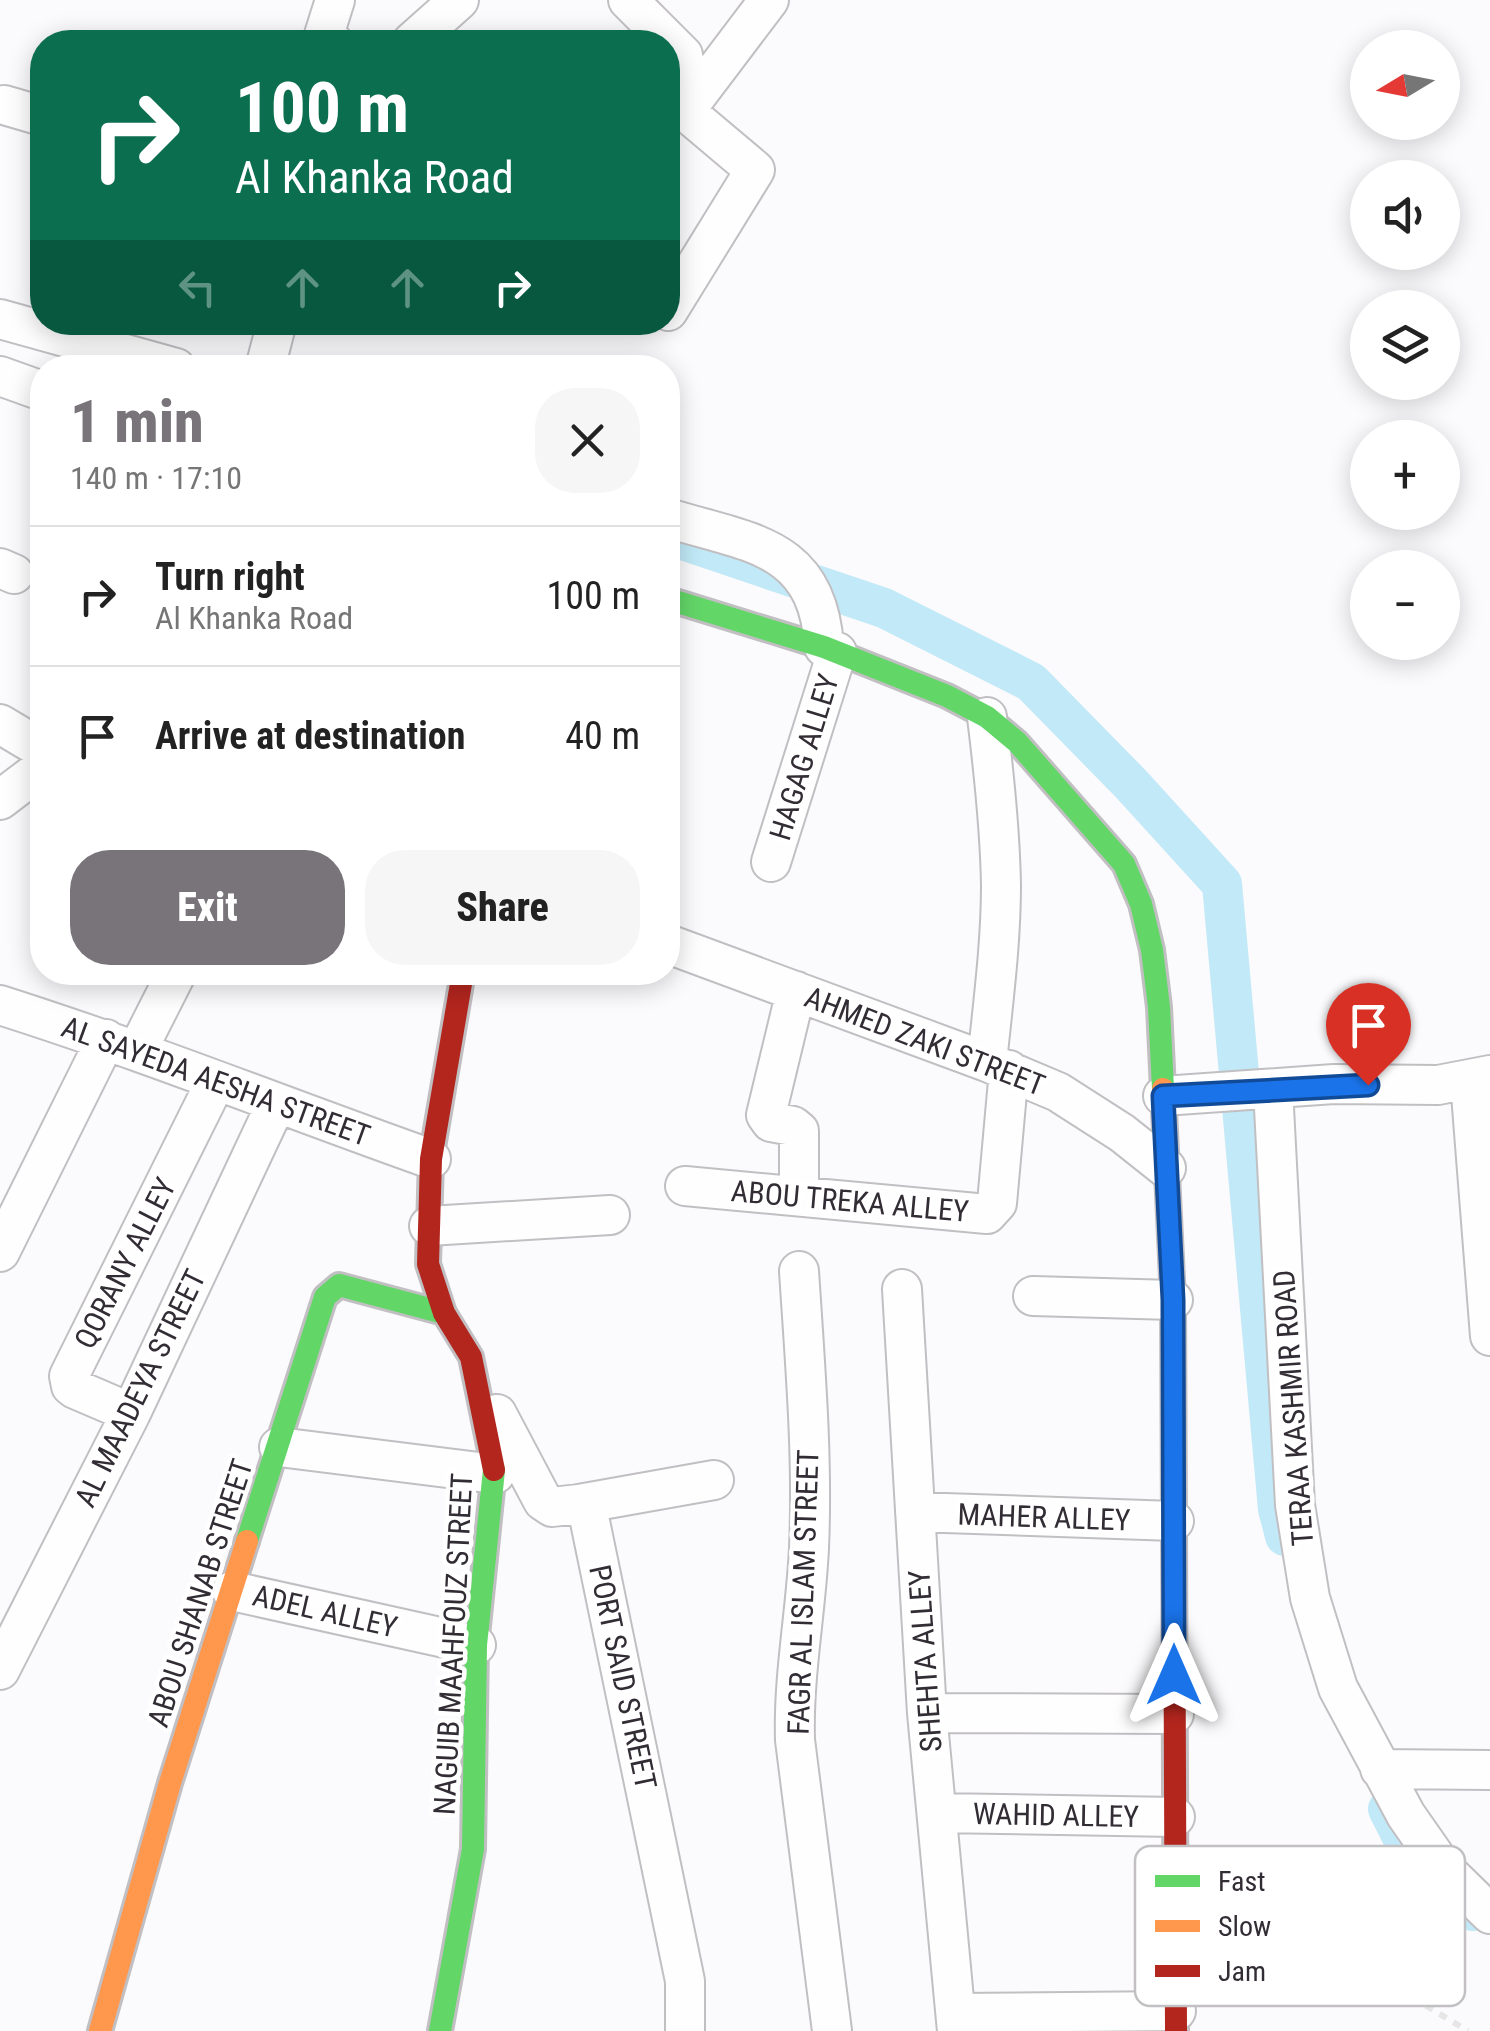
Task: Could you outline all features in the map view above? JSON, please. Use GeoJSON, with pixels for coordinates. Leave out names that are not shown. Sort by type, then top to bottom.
{"type":"FeatureCollection","features":[{"type":"Feature","properties":{"kind":"street"},"geometry":{"type":"LineString","coordinates":[[326,30],[335,0]]}},
{"type":"Feature","properties":{"kind":"street"},"geometry":{"type":"LineString","coordinates":[[426,30],[460,0]]}},
{"type":"Feature","properties":{"kind":"street"},"geometry":{"type":"LineString","coordinates":[[628,0],[647,30]]}},
{"type":"Feature","properties":{"kind":"street"},"geometry":{"type":"LineString","coordinates":[[685,110],[770,0]]}},
{"type":"Feature","properties":{"kind":"street"},"geometry":{"type":"LineString","coordinates":[[680,54],[686,72],[680,93]]}},
{"type":"Feature","properties":{"kind":"street"},"geometry":{"type":"LineString","coordinates":[[680,98],[685,110],[755,170],[680,292]]}},
{"type":"Feature","properties":{"kind":"street"},"geometry":{"type":"LineString","coordinates":[[4,105],[30,113]]}},
{"type":"Feature","properties":{"kind":"street"},"geometry":{"type":"LineString","coordinates":[[0,319],[30,327]]}},
{"type":"Feature","properties":{"kind":"street"},"geometry":{"type":"LineString","coordinates":[[57,335],[129,355]]}},
{"type":"Feature","properties":{"kind":"street"},"geometry":{"type":"LineString","coordinates":[[0,376],[30,387]]}},
{"type":"Feature","properties":{"kind":"street"},"geometry":{"type":"LineString","coordinates":[[680,522],[778,552],[798,570],[813,593],[830,649]]}},
{"type":"Feature","properties":{"kind":"street"},"geometry":{"type":"LineString","coordinates":[[680,609],[830,649],[947,696],[987,717],[1017,742],[1093,825],[1124,864],[1141,904],[1159,1006],[1173,1300],[1175,1846]]}},
{"type":"Feature","properties":{"kind":"street","name":"HAGAG ALLEY"},"geometry":{"type":"LineString","coordinates":[[772,862],[830,649]]}},
{"type":"Feature","properties":{"kind":"street"},"geometry":{"type":"LineString","coordinates":[[987,717],[998,811],[1001,888],[998,1066]]}},
{"type":"Feature","properties":{"kind":"street"},"geometry":{"type":"LineString","coordinates":[[0,724],[30,776]]}},
{"type":"Feature","properties":{"kind":"street","name":"AHMED ZAKI STREET"},"geometry":{"type":"LineString","coordinates":[[680,948],[1058,1092],[1091,1111],[1166,1168]]}},
{"type":"Feature","properties":{"kind":"street"},"geometry":{"type":"LineString","coordinates":[[0,1252],[17,1178],[167,985]]}},
{"type":"Feature","properties":{"kind":"street","name":"NAGUIB MAAHFOUZ STREET"},"geometry":{"type":"LineString","coordinates":[[440,2031],[473,1849],[476,1645],[494,1474],[471,1357],[444,1312],[428,1264],[431,1159],[461,985]]}},
{"type":"Feature","properties":{"kind":"street"},"geometry":{"type":"LineString","coordinates":[[796,991],[766,1116],[771,1122],[800,1131],[799,1196]]}},
{"type":"Feature","properties":{"kind":"street","name":"AL SAYEDA AESHA STREET"},"geometry":{"type":"LineString","coordinates":[[0,1005],[122,1045],[431,1159]]}},
{"type":"Feature","properties":{"kind":"street","name":"ABOU TREKA ALLEY"},"geometry":{"type":"LineString","coordinates":[[685,1186],[992,1212],[997,1202],[998,1066]]}},
{"type":"Feature","properties":{"kind":"street"},"geometry":{"type":"LineString","coordinates":[[1163,1096],[1334,1084],[1438,1085],[1480,1078],[1490,1336]]}},
{"type":"Feature","properties":{"kind":"street","name":"QORANY ALLEY"},"geometry":{"type":"LineString","coordinates":[[131,1413],[75,1390],[70,1386],[69,1376],[216,1081]]}},
{"type":"Feature","properties":{"kind":"street","name":"TERAA KASHMIR ROAD"},"geometry":{"type":"LineString","coordinates":[[1265,1089],[1294,1505],[1310,1598],[1338,1688],[1406,1815],[1428,1846]]}},
{"type":"Feature","properties":{"kind":"street","name":"AL MAADEYA STREET"},"geometry":{"type":"LineString","coordinates":[[0,1670],[131,1413],[276,1104]]}},
{"type":"Feature","properties":{"kind":"street"},"geometry":{"type":"LineString","coordinates":[[429,1226],[610,1216]]}},
{"type":"Feature","properties":{"kind":"street","name":"FAGR AL ISLAM STREET"},"geometry":{"type":"LineString","coordinates":[[799,1271],[810,1441],[809,1550],[795,1724],[832,2031]]}},
{"type":"Feature","properties":{"kind":"street","name":"ABOU SHANAB STREET"},"geometry":{"type":"LineString","coordinates":[[100,2031],[170,1783],[328,1291],[346,1286],[444,1312]]}},
{"type":"Feature","properties":{"kind":"street","name":"SHEHTA ALLEY"},"geometry":{"type":"LineString","coordinates":[[902,1290],[927,1713],[956,2022]]}},
{"type":"Feature","properties":{"kind":"street"},"geometry":{"type":"LineString","coordinates":[[1033,1296],[1173,1300]]}},
{"type":"Feature","properties":{"kind":"street"},"geometry":{"type":"LineString","coordinates":[[477,1377],[543,1502],[552,1507],[714,1480]]}},
{"type":"Feature","properties":{"kind":"street"},"geometry":{"type":"LineString","coordinates":[[279,1447],[494,1474]]}},
{"type":"Feature","properties":{"kind":"street","name":"PORT SAID STREET"},"geometry":{"type":"LineString","coordinates":[[579,1504],[589,1517],[686,1981],[685,2031]]}},
{"type":"Feature","properties":{"kind":"street","name":"MAHER ALLEY"},"geometry":{"type":"LineString","coordinates":[[916,1512],[1174,1521]]}},
{"type":"Feature","properties":{"kind":"street","name":"ADEL ALLEY"},"geometry":{"type":"LineString","coordinates":[[232,1591],[476,1645]]}},
{"type":"Feature","properties":{"kind":"street"},"geometry":{"type":"LineString","coordinates":[[927,1713],[1174,1714]]}},
{"type":"Feature","properties":{"kind":"street"},"geometry":{"type":"LineString","coordinates":[[1380,1769],[1490,1770]]}},
{"type":"Feature","properties":{"kind":"street","name":"WAHID ALLEY"},"geometry":{"type":"LineString","coordinates":[[936,1813],[1175,1817]]}},
{"type":"Feature","properties":{"kind":"street","name":"TERAA KASHMIR ROAD"},"geometry":{"type":"LineString","coordinates":[[1465,1890],[1490,1914]]}},
{"type":"Feature","properties":{"kind":"street"},"geometry":{"type":"LineString","coordinates":[[956,2022],[1176,2021]]}},
{"type":"Feature","properties":{"kind":"path"},"geometry":{"type":"LineString","coordinates":[[1427,2006],[1468,2031]]}},
{"type":"Feature","properties":{"kind":"waterway"},"geometry":{"type":"LineString","coordinates":[[680,539],[884,608],[1031,682],[1222,884],[1278,1509],[1285,1536]]}},
{"type":"Feature","properties":{"kind":"waterway"},"geometry":{"type":"LineString","coordinates":[[1388,1809],[1407,1846]]}},
{"type":"Feature","properties":{"kind":"waterway"},"geometry":{"type":"LineString","coordinates":[[1465,1905],[1473,1911]]}},
{"type":"Feature","properties":{"kind":"traffic: fast"},"geometry":{"type":"LineString","coordinates":[[680,603],[824,647],[947,696],[987,717],[1017,742],[1124,864],[1141,904],[1159,1007],[1163,1089]]}},
{"type":"Feature","properties":{"kind":"traffic: fast"},"geometry":{"type":"LineString","coordinates":[[247,1541],[325,1297],[339,1285],[444,1313]]}},
{"type":"Feature","properties":{"kind":"traffic: fast"},"geometry":{"type":"LineString","coordinates":[[440,2031],[473,1849],[476,1645],[494,1470]]}},
{"type":"Feature","properties":{"kind":"traffic: slow"},"geometry":{"type":"LineString","coordinates":[[1163,1089],[1173,1300],[1174,1526]]}},
{"type":"Feature","properties":{"kind":"traffic: slow"},"geometry":{"type":"LineString","coordinates":[[100,2031],[170,1783],[247,1541]]}},
{"type":"Feature","properties":{"kind":"traffic: jam"},"geometry":{"type":"LineString","coordinates":[[461,985],[431,1159],[428,1264],[444,1313],[471,1357],[494,1470]]}},
{"type":"Feature","properties":{"kind":"traffic: jam"},"geometry":{"type":"LineString","coordinates":[[1174,1526],[1175,1846]]}},
{"type":"Feature","properties":{"kind":"traffic: jam"},"geometry":{"type":"LineString","coordinates":[[1176,2006],[1176,2031]]}},
{"type":"Feature","properties":{"kind":"route"},"geometry":{"type":"LineString","coordinates":[[1174,1675],[1173,1300],[1163,1096],[1368,1085]]}}]}
